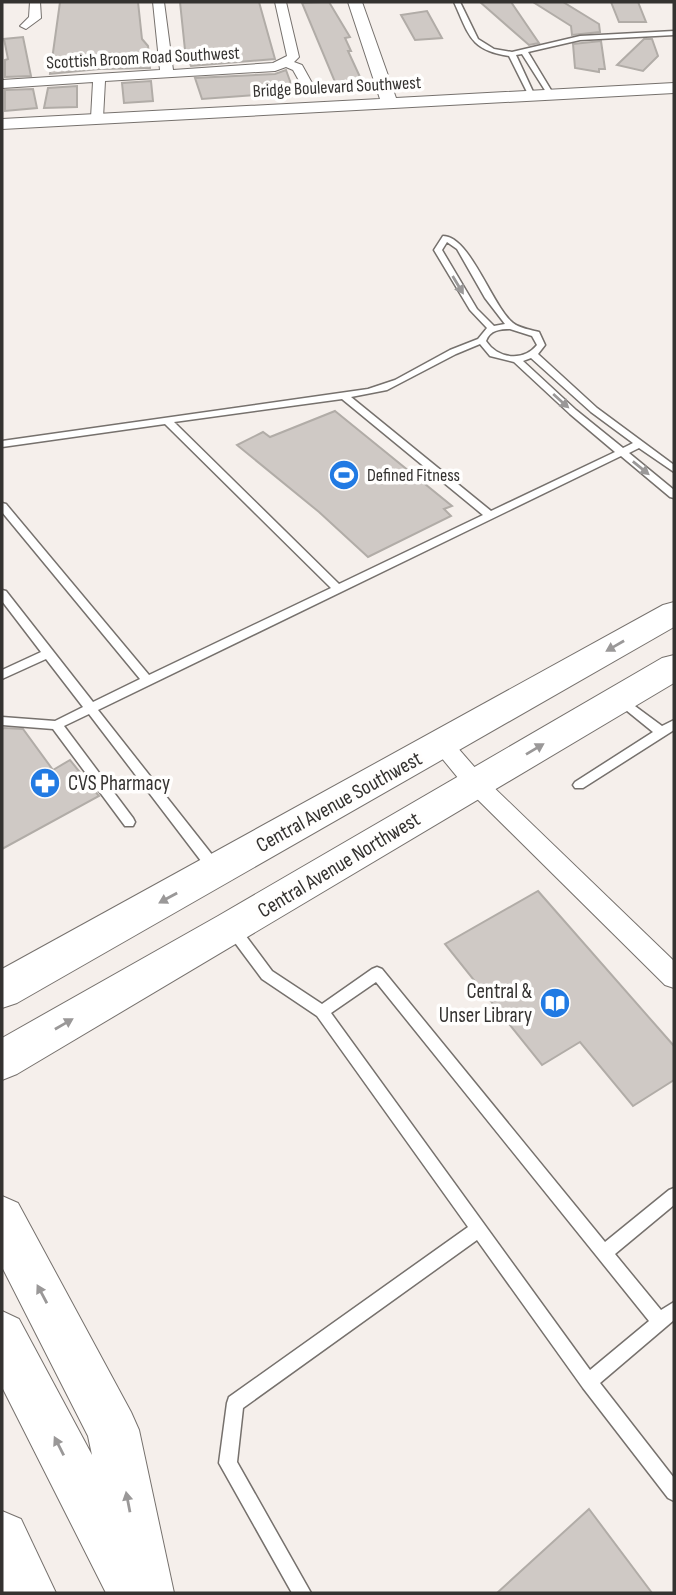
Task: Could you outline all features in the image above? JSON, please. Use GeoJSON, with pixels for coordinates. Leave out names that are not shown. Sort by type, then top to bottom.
{"type":"FeatureCollection","features":[{"type":"Feature","properties":{"kind":"main road","name":"Central Avenue Southwest"},"geometry":{"type":"LineString","coordinates":[[2,990],[674,613]]}},
{"type":"Feature","properties":{"kind":"main road","name":"Central Avenue Northwest"},"geometry":{"type":"LineString","coordinates":[[3,1060],[674,667]]}},
{"type":"Feature","properties":{"kind":"main road"},"geometry":{"type":"LineString","coordinates":[[2,1219],[113,1430],[146,1593]]}},
{"type":"Feature","properties":{"kind":"main road"},"geometry":{"type":"LineString","coordinates":[[2,1336],[136,1593]]}},
{"type":"Feature","properties":{"kind":"main road"},"geometry":{"type":"LineString","coordinates":[[2,1538],[28,1593]]}},
{"type":"Feature","properties":{"kind":"street"},"geometry":{"type":"LineString","coordinates":[[26,26],[35,18],[35,2]]}},
{"type":"Feature","properties":{"kind":"street"},"geometry":{"type":"LineString","coordinates":[[158,2],[167,74]]}},
{"type":"Feature","properties":{"kind":"street"},"geometry":{"type":"LineString","coordinates":[[281,2],[293,49],[293,57],[286,63],[298,68],[306,83]]}},
{"type":"Feature","properties":{"kind":"street"},"geometry":{"type":"LineString","coordinates":[[355,2],[390,104]]}},
{"type":"Feature","properties":{"kind":"street","name":"Scottish Broom Road Southwest"},"geometry":{"type":"LineString","coordinates":[[2,84],[263,69],[286,63]]}},
{"type":"Feature","properties":{"kind":"street"},"geometry":{"type":"LineString","coordinates":[[97,118],[99,79]]}},
{"type":"Feature","properties":{"kind":"street","name":"Bridge Boulevard Southwest"},"geometry":{"type":"LineString","coordinates":[[2,124],[674,88]]}},
{"type":"Feature","properties":{"kind":"street"},"geometry":{"type":"LineString","coordinates":[[442,745],[476,783],[674,977]]}},
{"type":"Feature","properties":{"kind":"lane"},"geometry":{"type":"LineString","coordinates":[[457,2],[475,40],[481,46],[512,54],[580,38],[674,33]]}},
{"type":"Feature","properties":{"kind":"lane"},"geometry":{"type":"LineString","coordinates":[[525,52],[551,95]]}},
{"type":"Feature","properties":{"kind":"lane"},"geometry":{"type":"LineString","coordinates":[[512,54],[532,96]]}},
{"type":"Feature","properties":{"kind":"lane"},"geometry":{"type":"LineString","coordinates":[[520,72],[538,71]]}},
{"type":"Feature","properties":{"kind":"lane"},"geometry":{"type":"LineString","coordinates":[[492,329],[474,310],[438,250],[446,238],[460,248],[489,298],[511,326]]}},
{"type":"Feature","properties":{"kind":"lane"},"geometry":{"type":"LineString","coordinates":[[2,444],[344,396],[386,388],[449,354],[484,346],[499,356],[516,359],[533,355],[541,345],[540,339],[529,330],[511,326],[492,329],[483,337],[484,346]]}},
{"type":"Feature","properties":{"kind":"lane"},"geometry":{"type":"LineString","coordinates":[[533,355],[594,410],[674,469]]}},
{"type":"Feature","properties":{"kind":"lane"},"geometry":{"type":"LineString","coordinates":[[516,359],[573,412],[674,495]]}},
{"type":"Feature","properties":{"kind":"lane"},"geometry":{"type":"LineString","coordinates":[[344,396],[490,516]]}},
{"type":"Feature","properties":{"kind":"lane"},"geometry":{"type":"LineString","coordinates":[[167,421],[338,589]]}},
{"type":"Feature","properties":{"kind":"lane"},"geometry":{"type":"LineString","coordinates":[[2,721],[57,725],[639,444]]}},
{"type":"Feature","properties":{"kind":"lane"},"geometry":{"type":"LineString","coordinates":[[2,506],[148,681]]}},
{"type":"Feature","properties":{"kind":"lane"},"geometry":{"type":"LineString","coordinates":[[2,594],[216,871]]}},
{"type":"Feature","properties":{"kind":"lane"},"geometry":{"type":"LineString","coordinates":[[2,674],[48,654]]}},
{"type":"Feature","properties":{"kind":"lane"},"geometry":{"type":"LineString","coordinates":[[620,699],[661,732]]}},
{"type":"Feature","properties":{"kind":"lane"},"geometry":{"type":"LineString","coordinates":[[579,785],[674,724]]}},
{"type":"Feature","properties":{"kind":"lane"},"geometry":{"type":"LineString","coordinates":[[57,725],[129,822]]}},
{"type":"Feature","properties":{"kind":"lane"},"geometry":{"type":"LineString","coordinates":[[232,928],[267,975],[322,1012],[589,1382],[674,1492]]}},
{"type":"Feature","properties":{"kind":"lane"},"geometry":{"type":"LineString","coordinates":[[322,1012],[377,973],[660,1322]]}},
{"type":"Feature","properties":{"kind":"lane"},"geometry":{"type":"LineString","coordinates":[[603,1253],[674,1195]]}},
{"type":"Feature","properties":{"kind":"lane"},"geometry":{"type":"LineString","coordinates":[[302,1593],[228,1463],[235,1402],[479,1229]]}},
{"type":"Feature","properties":{"kind":"lane"},"geometry":{"type":"LineString","coordinates":[[589,1382],[674,1310]]}},
{"type":"Feature","properties":{"kind":"building"},"geometry":{"type":"Polygon","coordinates":[[[60,2],[138,2],[142,39],[148,46],[150,68],[50,74],[60,2]]]}},
{"type":"Feature","properties":{"kind":"building"},"geometry":{"type":"Polygon","coordinates":[[[180,2],[259,2],[275,59],[191,66],[185,50],[180,2]]]}},
{"type":"Feature","properties":{"kind":"building"},"geometry":{"type":"Polygon","coordinates":[[[329,2],[350,37],[345,38],[351,51],[348,51],[366,90],[340,94],[302,3],[329,2]]]}},
{"type":"Feature","properties":{"kind":"building"},"geometry":{"type":"Polygon","coordinates":[[[480,2],[511,2],[539,43],[529,45],[480,2]]]}},
{"type":"Feature","properties":{"kind":"building"},"geometry":{"type":"Polygon","coordinates":[[[533,2],[563,2],[599,24],[600,32],[572,35],[571,26],[533,2]]]}},
{"type":"Feature","properties":{"kind":"building"},"geometry":{"type":"Polygon","coordinates":[[[611,2],[638,2],[646,22],[619,22],[611,2]]]}},
{"type":"Feature","properties":{"kind":"building"},"geometry":{"type":"Polygon","coordinates":[[[427,11],[442,38],[415,40],[401,15],[427,11]]]}},
{"type":"Feature","properties":{"kind":"building"},"geometry":{"type":"Polygon","coordinates":[[[23,37],[31,76],[5,77],[5,60],[8,59],[4,39],[23,37]]]}},
{"type":"Feature","properties":{"kind":"building"},"geometry":{"type":"Polygon","coordinates":[[[644,39],[652,39],[658,56],[643,71],[617,65],[644,39]]]}},
{"type":"Feature","properties":{"kind":"building"},"geometry":{"type":"Polygon","coordinates":[[[601,41],[605,69],[599,69],[599,72],[575,68],[573,44],[601,41]]]}},
{"type":"Feature","properties":{"kind":"building"},"geometry":{"type":"Polygon","coordinates":[[[286,70],[294,92],[202,99],[195,78],[275,74],[286,70]]]}},
{"type":"Feature","properties":{"kind":"building"},"geometry":{"type":"Polygon","coordinates":[[[151,81],[153,101],[124,103],[122,83],[151,81]]]}},
{"type":"Feature","properties":{"kind":"building"},"geometry":{"type":"Polygon","coordinates":[[[77,86],[77,107],[44,108],[48,88],[77,86]]]}},
{"type":"Feature","properties":{"kind":"building"},"geometry":{"type":"Polygon","coordinates":[[[33,89],[37,108],[5,111],[5,90],[33,89]]]}},
{"type":"Feature","properties":{"kind":"building","name":"Defined Fitness"},"geometry":{"type":"Polygon","coordinates":[[[335,411],[452,506],[444,509],[451,516],[368,557],[319,512],[237,445],[263,432],[270,437],[335,411]]]}},
{"type":"Feature","properties":{"kind":"building","name":"CVS Pharmacy"},"geometry":{"type":"Polygon","coordinates":[[[2,729],[23,729],[53,770],[70,760],[99,796],[2,849],[2,729]]]}},
{"type":"Feature","properties":{"kind":"building"},"geometry":{"type":"Polygon","coordinates":[[[538,891],[674,1046],[674,1080],[633,1106],[580,1042],[542,1065],[445,944],[538,891]]]}},
{"type":"Feature","properties":{"kind":"building"},"geometry":{"type":"Polygon","coordinates":[[[589,1509],[652,1593],[497,1593],[589,1509]]]}},
{"type":"Feature","properties":{"kind":"place","name":"Defined Fitness"},"geometry":{"type":"Point","coordinates":[344,475]}},
{"type":"Feature","properties":{"kind":"place","name":"CVS Pharmacy"},"geometry":{"type":"Point","coordinates":[45,783]}},
{"type":"Feature","properties":{"kind":"place","name":"Central & Unser Library"},"geometry":{"type":"Point","coordinates":[555,1003]}}]}
